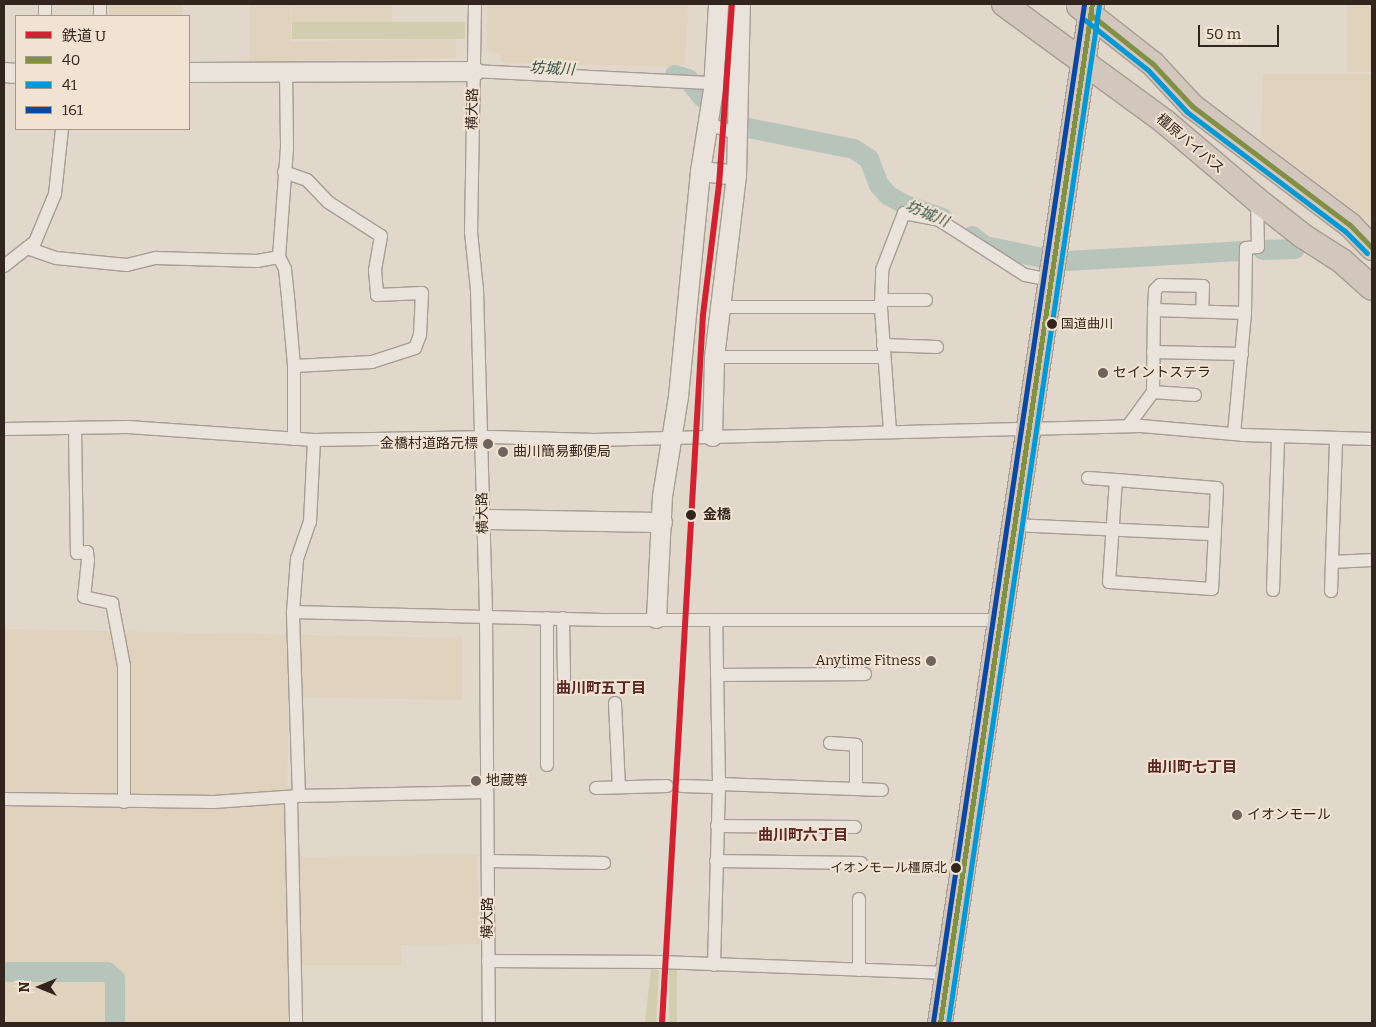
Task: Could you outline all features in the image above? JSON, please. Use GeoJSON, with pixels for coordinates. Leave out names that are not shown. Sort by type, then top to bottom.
{"type":"FeatureCollection","features":[{"type":"Feature","properties":{"kind":"highway","name":"橿原バイパス"},"geometry":{"type":"LineString","coordinates":[[1004,4],[1164,122],[1257,200],[1303,236],[1342,261],[1372,288]]}},
{"type":"Feature","properties":{"kind":"highway"},"geometry":{"type":"LineString","coordinates":[[940,1023],[998,620],[1072,152],[1084,64],[1086,7]]}},
{"type":"Feature","properties":{"kind":"highway"},"geometry":{"type":"LineString","coordinates":[[1086,7],[1153,64],[1192,106],[1350,225],[1372,248]]}},
{"type":"Feature","properties":{"kind":"highway"},"geometry":{"type":"LineString","coordinates":[[1072,152],[1083,133],[1087,108],[1093,99],[1103,93],[1120,91]]}},
{"type":"Feature","properties":{"kind":"highway"},"geometry":{"type":"LineString","coordinates":[[1228,176],[1247,149]]}},
{"type":"Feature","properties":{"kind":"street","name":"横大路"},"geometry":{"type":"LineString","coordinates":[[475,4],[471,232],[477,290],[486,618],[489,1023]]}},
{"type":"Feature","properties":{"kind":"street"},"geometry":{"type":"LineString","coordinates":[[656,618],[665,478],[674,437],[700,171],[713,83],[718,4]]}},
{"type":"Feature","properties":{"kind":"street"},"geometry":{"type":"LineString","coordinates":[[712,436],[714,357],[736,174],[740,4]]}},
{"type":"Feature","properties":{"kind":"street"},"geometry":{"type":"LineString","coordinates":[[190,72],[474,71],[713,83]]}},
{"type":"Feature","properties":{"kind":"street"},"geometry":{"type":"LineString","coordinates":[[286,72],[287,148],[279,257],[285,269],[294,366],[294,439]]}},
{"type":"Feature","properties":{"kind":"street"},"geometry":{"type":"LineString","coordinates":[[708,124],[736,133]]}},
{"type":"Feature","properties":{"kind":"street"},"geometry":{"type":"LineString","coordinates":[[4,266],[35,242],[54,194],[62,130]]}},
{"type":"Feature","properties":{"kind":"street"},"geometry":{"type":"LineString","coordinates":[[700,171],[736,174]]}},
{"type":"Feature","properties":{"kind":"street"},"geometry":{"type":"LineString","coordinates":[[284,172],[307,180],[328,202],[382,236],[375,270],[377,295],[422,293],[420,335],[415,348],[372,362],[294,366]]}},
{"type":"Feature","properties":{"kind":"street"},"geometry":{"type":"LineString","coordinates":[[1234,434],[1245,313],[1246,248],[1258,246],[1257,200]]}},
{"type":"Feature","properties":{"kind":"street"},"geometry":{"type":"LineString","coordinates":[[890,431],[881,303],[882,270],[904,213],[939,220],[1025,275],[1051,280]]}},
{"type":"Feature","properties":{"kind":"street"},"geometry":{"type":"LineString","coordinates":[[27,248],[56,258],[127,265],[156,258],[256,261],[279,257]]}},
{"type":"Feature","properties":{"kind":"street"},"geometry":{"type":"LineString","coordinates":[[1128,426],[1153,392],[1155,290],[1160,284],[1203,286],[1202,311]]}},
{"type":"Feature","properties":{"kind":"street"},"geometry":{"type":"LineString","coordinates":[[720,307],[926,300]]}},
{"type":"Feature","properties":{"kind":"street"},"geometry":{"type":"LineString","coordinates":[[1154,310],[1245,313]]}},
{"type":"Feature","properties":{"kind":"street"},"geometry":{"type":"LineString","coordinates":[[714,357],[884,351],[937,347]]}},
{"type":"Feature","properties":{"kind":"street"},"geometry":{"type":"LineString","coordinates":[[1153,352],[1242,354]]}},
{"type":"Feature","properties":{"kind":"street"},"geometry":{"type":"LineString","coordinates":[[1153,392],[1195,395]]}},
{"type":"Feature","properties":{"kind":"street"},"geometry":{"type":"LineString","coordinates":[[4,429],[128,427],[314,440],[674,437],[1128,426],[1234,434],[1372,439]]}},
{"type":"Feature","properties":{"kind":"street"},"geometry":{"type":"LineString","coordinates":[[75,428],[76,553],[87,552],[88,560],[84,597],[112,604],[124,666],[124,802]]}},
{"type":"Feature","properties":{"kind":"street"},"geometry":{"type":"LineString","coordinates":[[1273,590],[1278,436]]}},
{"type":"Feature","properties":{"kind":"street"},"geometry":{"type":"LineString","coordinates":[[1331,591],[1336,438]]}},
{"type":"Feature","properties":{"kind":"street"},"geometry":{"type":"LineString","coordinates":[[296,1023],[293,612],[297,559],[310,522],[314,440]]}},
{"type":"Feature","properties":{"kind":"street"},"geometry":{"type":"LineString","coordinates":[[1088,478],[1116,480],[1217,488],[1212,589],[1109,582],[1116,480]]}},
{"type":"Feature","properties":{"kind":"street"},"geometry":{"type":"LineString","coordinates":[[483,520],[662,522]]}},
{"type":"Feature","properties":{"kind":"street"},"geometry":{"type":"LineString","coordinates":[[1013,525],[1215,534]]}},
{"type":"Feature","properties":{"kind":"street"},"geometry":{"type":"LineString","coordinates":[[1332,562],[1372,560]]}},
{"type":"Feature","properties":{"kind":"street"},"geometry":{"type":"LineString","coordinates":[[293,612],[486,618],[998,620]]}},
{"type":"Feature","properties":{"kind":"street"},"geometry":{"type":"LineString","coordinates":[[547,618],[547,765]]}},
{"type":"Feature","properties":{"kind":"street"},"geometry":{"type":"LineString","coordinates":[[563,618],[564,678]]}},
{"type":"Feature","properties":{"kind":"street"},"geometry":{"type":"LineString","coordinates":[[714,964],[719,785],[716,620]]}},
{"type":"Feature","properties":{"kind":"street"},"geometry":{"type":"LineString","coordinates":[[717,675],[865,674]]}},
{"type":"Feature","properties":{"kind":"street"},"geometry":{"type":"LineString","coordinates":[[615,703],[619,787]]}},
{"type":"Feature","properties":{"kind":"street"},"geometry":{"type":"LineString","coordinates":[[830,743],[856,745],[856,789]]}},
{"type":"Feature","properties":{"kind":"street"},"geometry":{"type":"LineString","coordinates":[[682,786],[719,785],[882,790]]}},
{"type":"Feature","properties":{"kind":"street"},"geometry":{"type":"LineString","coordinates":[[596,788],[668,786]]}},
{"type":"Feature","properties":{"kind":"street"},"geometry":{"type":"LineString","coordinates":[[4,799],[124,802],[487,792]]}},
{"type":"Feature","properties":{"kind":"street"},"geometry":{"type":"LineString","coordinates":[[717,826],[855,827]]}},
{"type":"Feature","properties":{"kind":"street"},"geometry":{"type":"LineString","coordinates":[[488,861],[604,863]]}},
{"type":"Feature","properties":{"kind":"street"},"geometry":{"type":"LineString","coordinates":[[716,861],[861,863]]}},
{"type":"Feature","properties":{"kind":"street"},"geometry":{"type":"LineString","coordinates":[[859,899],[859,970]]}},
{"type":"Feature","properties":{"kind":"street"},"geometry":{"type":"LineString","coordinates":[[488,961],[714,964],[947,973]]}},
{"type":"Feature","properties":{"kind":"shaded area"},"geometry":{"type":"Polygon","coordinates":[[[109,4],[182,4],[182,15],[109,15],[109,4]]]}},
{"type":"Feature","properties":{"kind":"shaded area"},"geometry":{"type":"Polygon","coordinates":[[[250,4],[291,4],[291,41],[456,39],[456,58],[249,61],[250,4]]]}},
{"type":"Feature","properties":{"kind":"shaded area"},"geometry":{"type":"Polygon","coordinates":[[[292,4],[392,4],[392,24],[292,24],[292,4]]]}},
{"type":"Feature","properties":{"kind":"shaded area"},"geometry":{"type":"Polygon","coordinates":[[[488,4],[688,4],[685,64],[678,67],[501,62],[500,56],[487,49],[488,4]]]}},
{"type":"Feature","properties":{"kind":"shaded area"},"geometry":{"type":"Polygon","coordinates":[[[1347,4],[1372,4],[1372,72],[1347,72],[1347,4]]]}},
{"type":"Feature","properties":{"kind":"shaded area"},"geometry":{"type":"Polygon","coordinates":[[[292,22],[465,22],[465,39],[292,39],[292,22]]]}},
{"type":"Feature","properties":{"kind":"shaded area"},"geometry":{"type":"Polygon","coordinates":[[[1263,74],[1372,74],[1372,224],[1261,139],[1263,74]]]}},
{"type":"Feature","properties":{"kind":"shaded area"},"geometry":{"type":"Polygon","coordinates":[[[4,629],[462,638],[462,700],[288,697],[287,857],[477,855],[480,944],[401,945],[401,965],[290,965],[290,1023],[4,1023],[4,629]]]}},
{"type":"Feature","properties":{"kind":"shaded area"},"geometry":{"type":"Polygon","coordinates":[[[651,969],[659,970],[656,1023],[645,1023],[651,969]]]}},
{"type":"Feature","properties":{"kind":"shaded area"},"geometry":{"type":"Polygon","coordinates":[[[669,970],[677,970],[677,1023],[669,1023],[669,970]]]}},
{"type":"Feature","properties":{"kind":"waterway","name":"坊城川"},"geometry":{"type":"LineString","coordinates":[[675,75],[688,79],[703,98]]}},
{"type":"Feature","properties":{"kind":"waterway","name":"坊城川"},"geometry":{"type":"LineString","coordinates":[[717,115],[729,122]]}},
{"type":"Feature","properties":{"kind":"waterway","name":"坊城川"},"geometry":{"type":"LineString","coordinates":[[743,127],[854,149],[869,159],[879,185],[888,195],[903,204],[943,218]]}},
{"type":"Feature","properties":{"kind":"waterway","name":"坊城川"},"geometry":{"type":"LineString","coordinates":[[972,236],[985,246],[1043,258]]}},
{"type":"Feature","properties":{"kind":"waterway","name":"坊城川"},"geometry":{"type":"LineString","coordinates":[[1263,250],[1295,249]]}},
{"type":"Feature","properties":{"kind":"waterway","name":"坊城川"},"geometry":{"type":"LineString","coordinates":[[1068,261],[1244,251]]}},
{"type":"Feature","properties":{"kind":"waterway"},"geometry":{"type":"LineString","coordinates":[[4,972],[107,972],[115,979],[115,1023]]}},
{"type":"Feature","properties":{"kind":"rail line","name":"U"},"geometry":{"type":"LineString","coordinates":[[662,1023],[703,315],[719,185],[732,4]]}},
{"type":"Feature","properties":{"kind":"transit line","name":"161"},"geometry":{"type":"LineString","coordinates":[[933,1022],[1084,4]]}},
{"type":"Feature","properties":{"kind":"transit line","name":"40"},"geometry":{"type":"LineString","coordinates":[[940,1023],[1092,4]]}},
{"type":"Feature","properties":{"kind":"transit line","name":"41"},"geometry":{"type":"LineString","coordinates":[[948,1023],[1099,5]]}},
{"type":"Feature","properties":{"kind":"transit line","name":"40"},"geometry":{"type":"LineString","coordinates":[[1090,14],[1153,64],[1192,106],[1350,225],[1372,248]]}},
{"type":"Feature","properties":{"kind":"transit line","name":"41"},"geometry":{"type":"LineString","coordinates":[[1085,20],[1148,70],[1187,112],[1345,231],[1367,253]]}},
{"type":"Feature","properties":{"kind":"place","name":"国道曲川"},"geometry":{"type":"Point","coordinates":[1052,324]}},
{"type":"Feature","properties":{"kind":"place","name":"セイントステラ"},"geometry":{"type":"Point","coordinates":[1103,373]}},
{"type":"Feature","properties":{"kind":"place","name":"金橋村道路元標"},"geometry":{"type":"Point","coordinates":[488,444]}},
{"type":"Feature","properties":{"kind":"place","name":"曲川簡易郵便局"},"geometry":{"type":"Point","coordinates":[503,452]}},
{"type":"Feature","properties":{"kind":"place","name":"金橋"},"geometry":{"type":"Point","coordinates":[691,515]}},
{"type":"Feature","properties":{"kind":"place","name":"Anytime Fitness"},"geometry":{"type":"Point","coordinates":[931,661]}},
{"type":"Feature","properties":{"kind":"place","name":"地蔵尊"},"geometry":{"type":"Point","coordinates":[476,781]}},
{"type":"Feature","properties":{"kind":"place","name":"イオンモール"},"geometry":{"type":"Point","coordinates":[1237,815]}},
{"type":"Feature","properties":{"kind":"place","name":"イオンモール橿原北"},"geometry":{"type":"Point","coordinates":[956,868]}},
{"type":"Feature","properties":{"kind":"district","name":"曲川町五丁目"},"geometry":{"type":"Point","coordinates":[601,689]}},
{"type":"Feature","properties":{"kind":"district","name":"曲川町七丁目"},"geometry":{"type":"Point","coordinates":[1192,768]}},
{"type":"Feature","properties":{"kind":"district","name":"曲川町六丁目"},"geometry":{"type":"Point","coordinates":[803,836]}}]}
